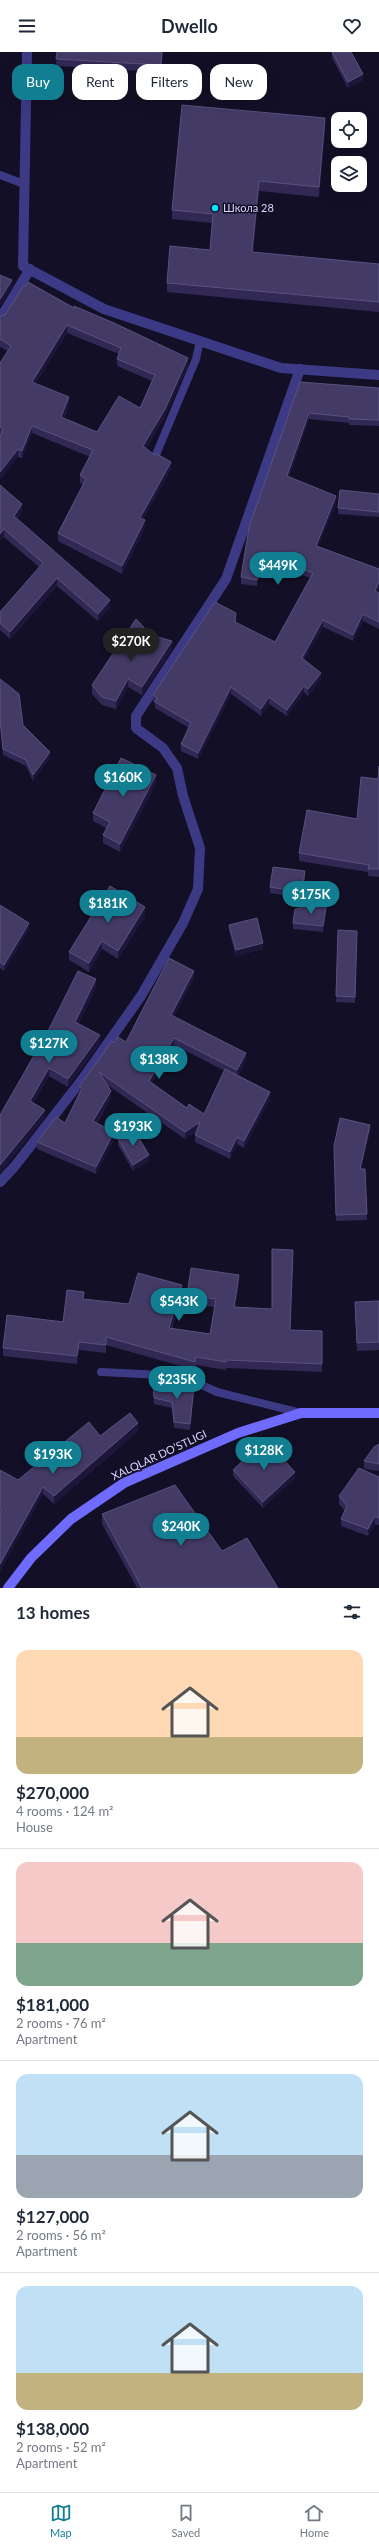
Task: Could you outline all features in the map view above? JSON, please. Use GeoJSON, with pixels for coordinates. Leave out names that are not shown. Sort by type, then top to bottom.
{"type":"FeatureCollection","features":[{"type":"Feature","properties":{"kind":"main road","name":"XALQLAR DO’STLIGI"},"geometry":{"type":"LineString","coordinates":[[8,1588],[52,1536],[71,1518],[124,1483],[238,1433],[301,1413],[379,1413]]}},
{"type":"Feature","properties":{"kind":"street"},"geometry":{"type":"LineString","coordinates":[[27,52],[23,266],[104,309],[281,368],[379,375]]}},
{"type":"Feature","properties":{"kind":"street"},"geometry":{"type":"LineString","coordinates":[[0,319],[30,270]]}},
{"type":"Feature","properties":{"kind":"street"},"geometry":{"type":"LineString","coordinates":[[0,1182],[15,1166],[84,1077],[140,996],[183,923],[198,889],[200,848],[183,796],[177,768],[163,748],[136,728],[136,716],[226,579],[300,369]]}},
{"type":"Feature","properties":{"kind":"lane"},"geometry":{"type":"LineString","coordinates":[[0,175],[24,184]]}},
{"type":"Feature","properties":{"kind":"lane"},"geometry":{"type":"LineString","coordinates":[[154,456],[196,359],[200,340]]}},
{"type":"Feature","properties":{"kind":"lane"},"geometry":{"type":"LineString","coordinates":[[101,1372],[182,1376],[217,1392],[301,1413]]}},
{"type":"Feature","properties":{"kind":"building"},"geometry":{"type":"Polygon","coordinates":[[[57,52],[162,52],[161,64],[56,59],[57,52]]]}},
{"type":"Feature","properties":{"kind":"building"},"geometry":{"type":"Polygon","coordinates":[[[332,52],[351,52],[363,74],[348,82],[332,52]]]}},
{"type":"Feature","properties":{"kind":"building","name":"Школа 28"},"geometry":{"type":"Polygon","coordinates":[[[182,105],[325,118],[319,187],[259,181],[252,252],[379,264],[379,302],[167,283],[170,246],[210,250],[213,214],[172,210],[182,105]]]}},
{"type":"Feature","properties":{"kind":"building"},"geometry":{"type":"Polygon","coordinates":[[[0,275],[12,280],[0,299],[0,275]]]}},
{"type":"Feature","properties":{"kind":"building"},"geometry":{"type":"Polygon","coordinates":[[[28,282],[74,308],[74,306],[114,323],[188,358],[165,409],[143,446],[153,454],[157,454],[171,462],[140,518],[145,520],[122,566],[58,533],[86,479],[80,475],[93,450],[32,426],[22,451],[18,449],[0,472],[0,437],[3,429],[0,427],[0,363],[11,346],[0,339],[0,316],[5,315],[24,285],[26,286],[28,282]],[[67,325],[32,382],[69,397],[61,417],[97,432],[119,396],[140,408],[155,375],[117,359],[121,348],[67,325]]]}},
{"type":"Feature","properties":{"kind":"building"},"geometry":{"type":"Polygon","coordinates":[[[300,382],[379,388],[379,420],[349,419],[349,417],[309,413],[287,476],[336,496],[316,546],[379,569],[379,582],[375,591],[379,593],[379,622],[363,614],[353,635],[323,620],[302,658],[321,673],[308,689],[304,686],[287,710],[269,697],[261,709],[231,687],[198,753],[181,744],[191,723],[155,702],[157,698],[153,695],[215,602],[236,613],[235,622],[275,642],[313,573],[262,553],[257,580],[241,577],[249,527],[300,382]]]}},
{"type":"Feature","properties":{"kind":"building"},"geometry":{"type":"Polygon","coordinates":[[[0,485],[22,504],[14,516],[110,600],[98,614],[57,578],[10,632],[0,623],[0,612],[43,563],[4,529],[0,534],[0,485]]]}},
{"type":"Feature","properties":{"kind":"building"},"geometry":{"type":"Polygon","coordinates":[[[340,490],[379,494],[379,512],[338,508],[340,490]]]}},
{"type":"Feature","properties":{"kind":"building"},"geometry":{"type":"Polygon","coordinates":[[[136,619],[151,635],[172,641],[142,687],[128,679],[116,701],[102,697],[92,685],[136,619]]]}},
{"type":"Feature","properties":{"kind":"building"},"geometry":{"type":"Polygon","coordinates":[[[0,679],[19,694],[23,725],[50,752],[33,775],[26,760],[3,749],[0,719],[0,679]]]}},
{"type":"Feature","properties":{"kind":"building"},"geometry":{"type":"Polygon","coordinates":[[[121,758],[156,775],[120,844],[103,835],[110,822],[93,813],[121,758]]]}},
{"type":"Feature","properties":{"kind":"building"},"geometry":{"type":"Polygon","coordinates":[[[379,766],[379,869],[368,869],[369,865],[299,853],[307,810],[357,819],[361,777],[378,779],[379,766]]]}},
{"type":"Feature","properties":{"kind":"building"},"geometry":{"type":"Polygon","coordinates":[[[273,867],[305,871],[302,892],[270,887],[273,867]]]}},
{"type":"Feature","properties":{"kind":"building"},"geometry":{"type":"Polygon","coordinates":[[[110,886],[145,907],[118,951],[102,941],[89,963],[69,952],[110,886]]]}},
{"type":"Feature","properties":{"kind":"building"},"geometry":{"type":"Polygon","coordinates":[[[327,901],[323,926],[293,923],[295,909],[327,901]]]}},
{"type":"Feature","properties":{"kind":"building"},"geometry":{"type":"Polygon","coordinates":[[[0,905],[29,923],[4,965],[0,962],[0,905]]]}},
{"type":"Feature","properties":{"kind":"building"},"geometry":{"type":"Polygon","coordinates":[[[257,918],[263,943],[236,950],[229,925],[257,918]]]}},
{"type":"Feature","properties":{"kind":"building"},"geometry":{"type":"Polygon","coordinates":[[[338,930],[357,931],[355,997],[336,996],[338,930]]]}},
{"type":"Feature","properties":{"kind":"building"},"geometry":{"type":"Polygon","coordinates":[[[169,958],[194,971],[171,1015],[246,1053],[237,1070],[174,1038],[149,1081],[187,1108],[189,1104],[204,1114],[225,1069],[270,1092],[244,1141],[237,1137],[230,1152],[195,1135],[200,1122],[185,1132],[99,1072],[111,1091],[93,1121],[114,1132],[96,1167],[37,1142],[56,1117],[65,1123],[82,1088],[79,1087],[112,1041],[114,1043],[118,1037],[126,1042],[169,958]]]}},
{"type":"Feature","properties":{"kind":"building"},"geometry":{"type":"Polygon","coordinates":[[[78,971],[96,979],[75,1022],[100,1035],[68,1079],[49,1068],[30,1101],[45,1110],[0,1165],[0,1115],[48,1031],[78,971]]]}},
{"type":"Feature","properties":{"kind":"building"},"geometry":{"type":"Polygon","coordinates":[[[340,1118],[370,1125],[360,1169],[365,1169],[367,1214],[336,1215],[334,1146],[340,1118]]]}},
{"type":"Feature","properties":{"kind":"building"},"geometry":{"type":"Polygon","coordinates":[[[134,1130],[149,1155],[133,1165],[118,1139],[134,1130]]]}},
{"type":"Feature","properties":{"kind":"building"},"geometry":{"type":"Polygon","coordinates":[[[272,1249],[293,1250],[290,1330],[322,1331],[322,1364],[226,1360],[226,1362],[196,1357],[195,1362],[106,1337],[106,1345],[79,1342],[77,1356],[3,1348],[7,1315],[63,1322],[67,1290],[84,1292],[83,1299],[129,1304],[138,1273],[182,1285],[169,1328],[210,1334],[216,1299],[187,1295],[191,1268],[239,1275],[234,1307],[272,1309],[272,1249]]]}},
{"type":"Feature","properties":{"kind":"building"},"geometry":{"type":"Polygon","coordinates":[[[379,1301],[379,1342],[357,1343],[355,1302],[379,1301]]]}},
{"type":"Feature","properties":{"kind":"building"},"geometry":{"type":"Polygon","coordinates":[[[153,1383],[194,1386],[190,1424],[174,1422],[172,1402],[154,1398],[153,1383]]]}},
{"type":"Feature","properties":{"kind":"building"},"geometry":{"type":"Polygon","coordinates":[[[130,1413],[138,1423],[54,1496],[43,1487],[0,1564],[0,1513],[2,1511],[0,1510],[0,1470],[18,1480],[89,1422],[100,1436],[130,1413]]]}},
{"type":"Feature","properties":{"kind":"building"},"geometry":{"type":"Polygon","coordinates":[[[265,1440],[295,1472],[263,1502],[233,1470],[265,1440]]]}},
{"type":"Feature","properties":{"kind":"building"},"geometry":{"type":"Polygon","coordinates":[[[379,1444],[379,1464],[364,1461],[374,1447],[379,1444]]]}},
{"type":"Feature","properties":{"kind":"building"},"geometry":{"type":"Polygon","coordinates":[[[359,1468],[379,1477],[379,1518],[375,1516],[368,1529],[341,1519],[347,1506],[339,1496],[359,1468]]]}},
{"type":"Feature","properties":{"kind":"building"},"geometry":{"type":"Polygon","coordinates":[[[175,1485],[222,1551],[247,1538],[278,1588],[142,1588],[102,1514],[175,1485]]]}},
{"type":"Feature","properties":{"kind":"place","name":"Школа 28"},"geometry":{"type":"Point","coordinates":[215,208]}}]}
